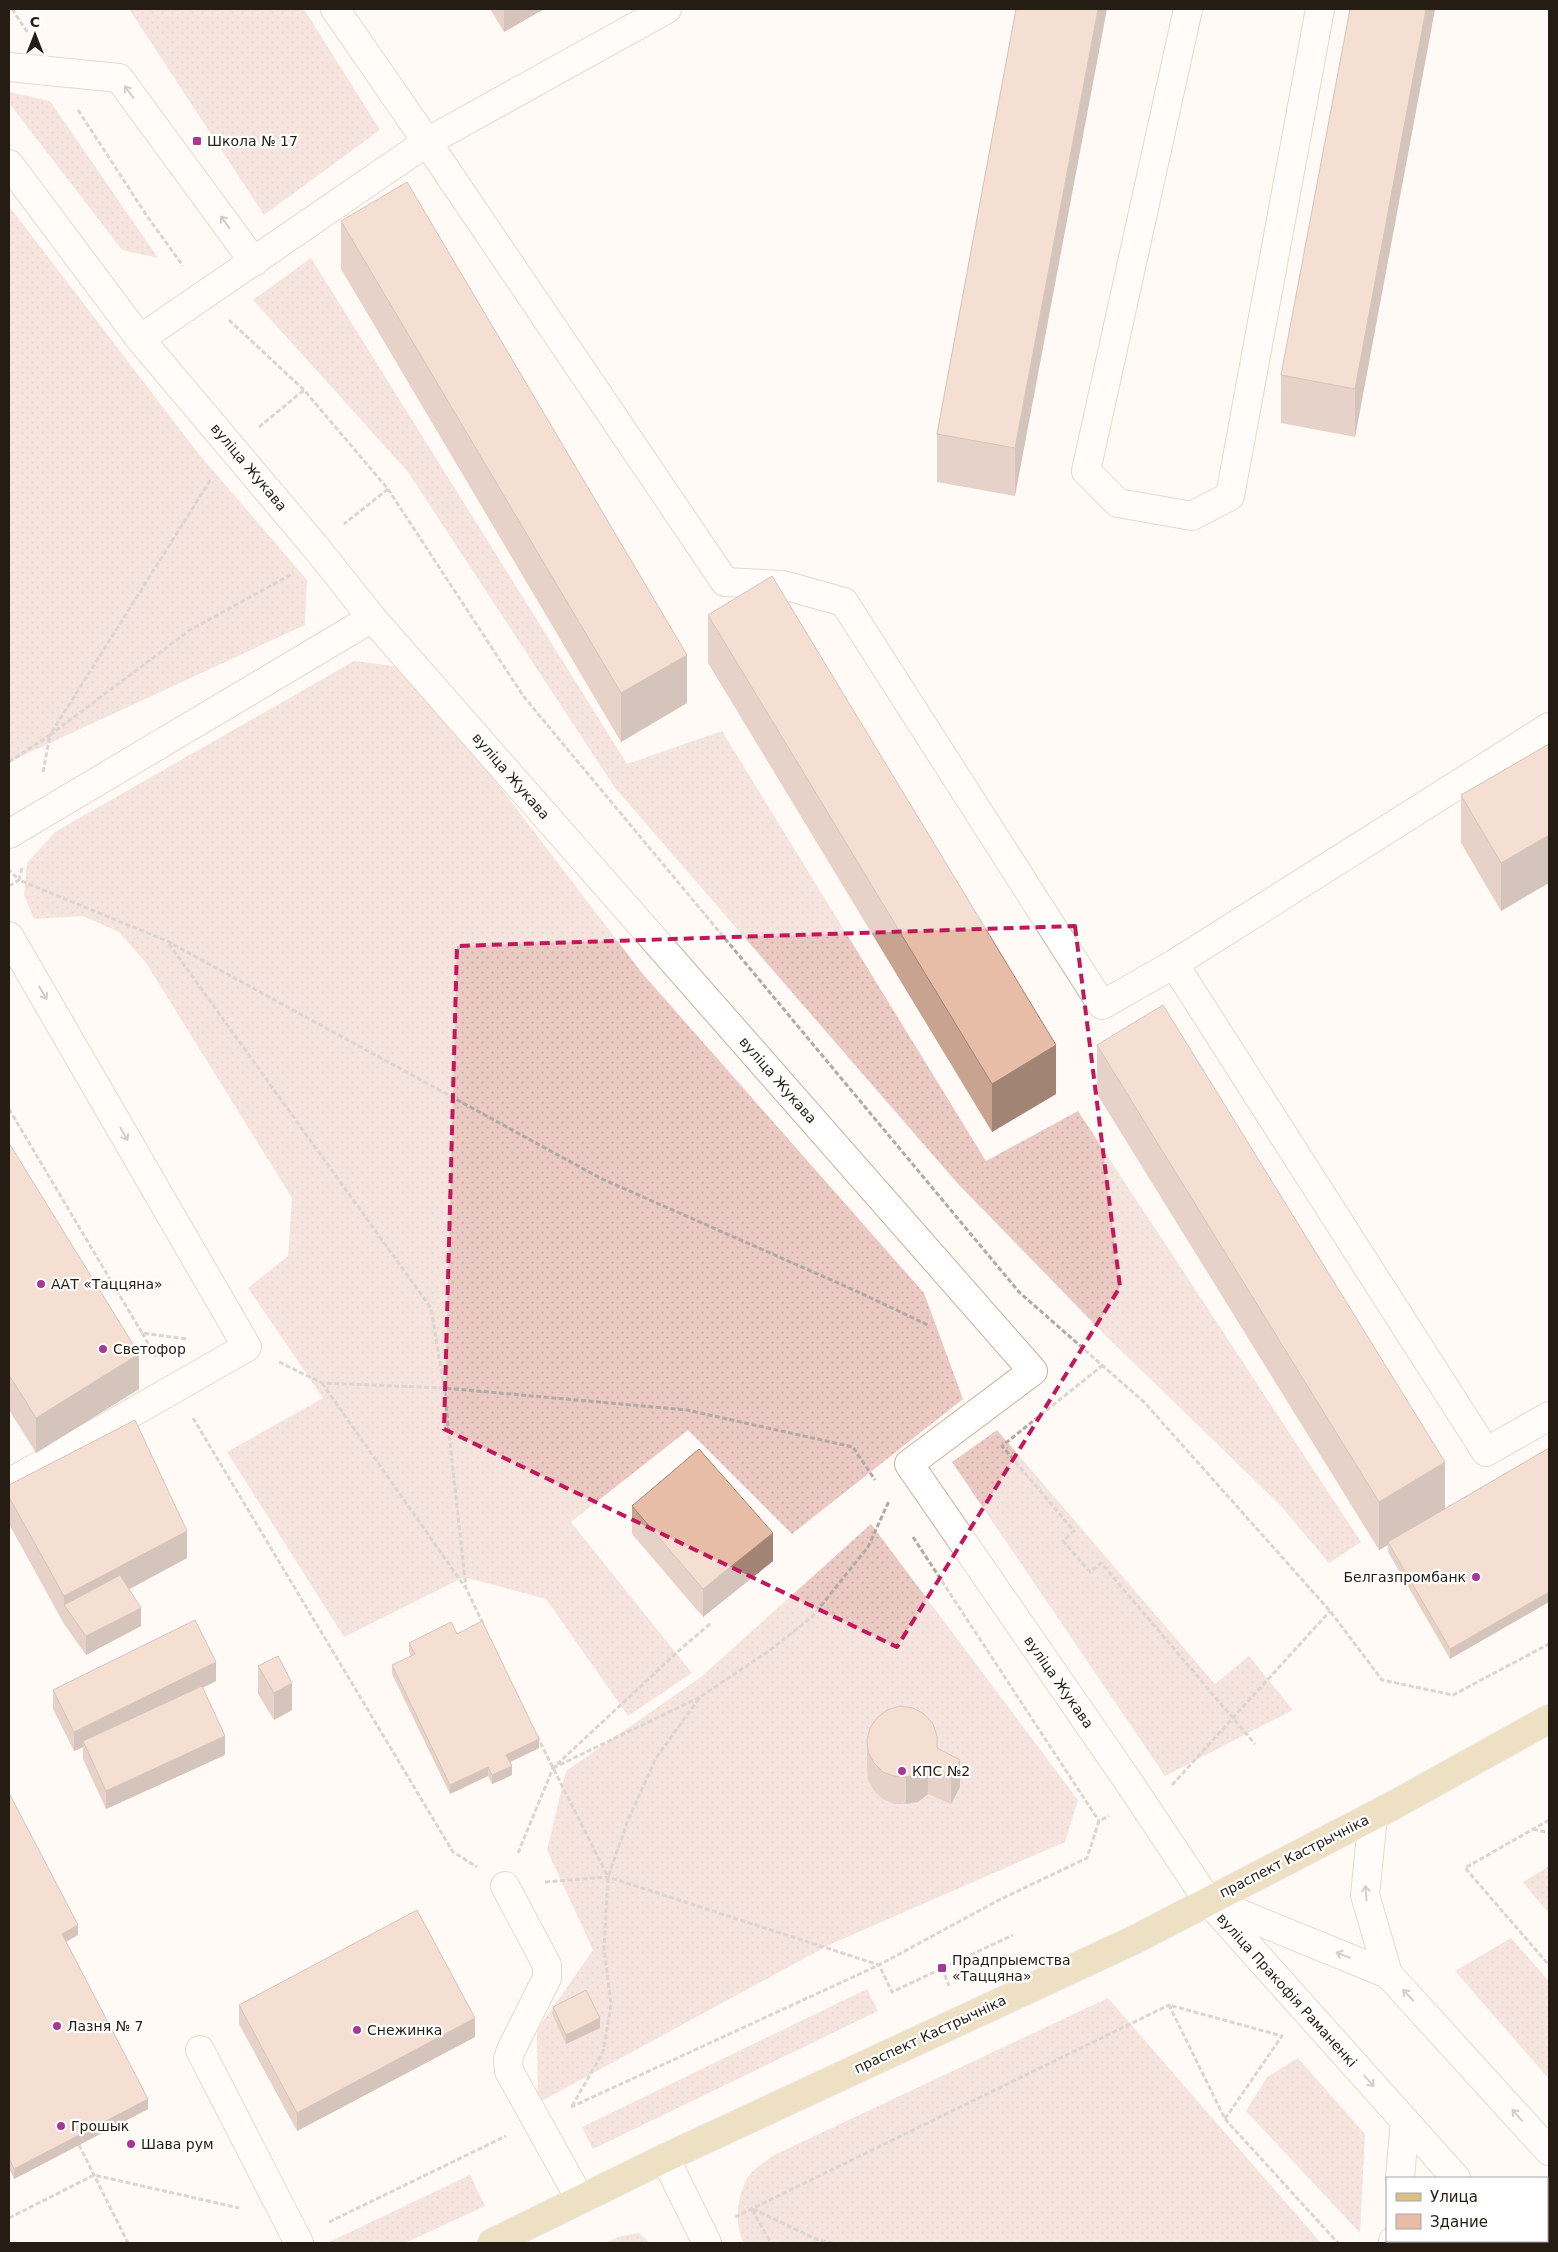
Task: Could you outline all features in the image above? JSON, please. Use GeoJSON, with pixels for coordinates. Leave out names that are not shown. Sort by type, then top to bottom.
{"type":"FeatureCollection","features":[{"type":"Feature","properties":{"kind":"main road","name":"праспект Кастрычніка"},"geometry":{"type":"LineString","coordinates":[[492,2243],[665,2158],[1134,1940],[1373,1816],[1549,1719]]}},
{"type":"Feature","properties":{"kind":"street"},"geometry":{"type":"LineString","coordinates":[[335,9],[725,582],[783,585],[844,602],[1102,1005],[1174,964],[1549,727]]}},
{"type":"Feature","properties":{"kind":"street"},"geometry":{"type":"LineString","coordinates":[[140,339],[427,142],[667,9]]}},
{"type":"Feature","properties":{"kind":"street"},"geometry":{"type":"LineString","coordinates":[[1188,9],[1086,471],[1118,503],[1192,516],[1230,496],[1320,9]]}},
{"type":"Feature","properties":{"kind":"street"},"geometry":{"type":"LineString","coordinates":[[9,67],[119,78],[254,262]]}},
{"type":"Feature","properties":{"kind":"street","name":"вуліца Жукава"},"geometry":{"type":"LineString","coordinates":[[9,164],[140,339],[372,618],[1033,1371],[909,1464],[1128,1781],[1208,1901]]}},
{"type":"Feature","properties":{"kind":"street"},"geometry":{"type":"LineString","coordinates":[[9,834],[372,618]]}},
{"type":"Feature","properties":{"kind":"street"},"geometry":{"type":"LineString","coordinates":[[9,1483],[247,1347],[13,944]]}},
{"type":"Feature","properties":{"kind":"street"},"geometry":{"type":"LineString","coordinates":[[1174,964],[1486,1452],[1549,1416]]}},
{"type":"Feature","properties":{"kind":"street"},"geometry":{"type":"LineString","coordinates":[[1373,1816],[1365,1894],[1388,1974]]}},
{"type":"Feature","properties":{"kind":"street"},"geometry":{"type":"LineString","coordinates":[[505,1886],[547,1965],[545,1983],[508,2059],[509,2070],[580,2199]]}},
{"type":"Feature","properties":{"kind":"street","name":"вуліца Пракофія Раманенкі"},"geometry":{"type":"LineString","coordinates":[[1208,1901],[1388,1974],[1549,2151]]}},
{"type":"Feature","properties":{"kind":"street","name":"вуліца Пракофія Раманенкі"},"geometry":{"type":"LineString","coordinates":[[1208,1901],[1455,2177]]}},
{"type":"Feature","properties":{"kind":"street"},"geometry":{"type":"LineString","coordinates":[[200,2050],[294,2233]]}},
{"type":"Feature","properties":{"kind":"street"},"geometry":{"type":"LineString","coordinates":[[1400,2177],[1405,2121]]}},
{"type":"Feature","properties":{"kind":"street"},"geometry":{"type":"LineString","coordinates":[[665,2158],[707,2243]]}},
{"type":"Feature","properties":{"kind":"path"},"geometry":{"type":"LineString","coordinates":[[9,886],[19,880],[34,818],[50,735],[202,492],[233,449],[304,390]]}},
{"type":"Feature","properties":{"kind":"path"},"geometry":{"type":"LineString","coordinates":[[388,490],[524,697],[1019,1292],[1144,1402],[1330,1611],[1382,1680],[1453,1695],[1549,1644]]}},
{"type":"Feature","properties":{"kind":"path"},"geometry":{"type":"LineString","coordinates":[[9,762],[50,735],[190,630],[292,573]]}},
{"type":"Feature","properties":{"kind":"path"},"geometry":{"type":"LineString","coordinates":[[9,869],[19,880],[167,941],[600,1178],[854,1290],[930,1326]]}},
{"type":"Feature","properties":{"kind":"path"},"geometry":{"type":"LineString","coordinates":[[167,941],[431,1308],[444,1388],[466,1588]]}},
{"type":"Feature","properties":{"kind":"path"},"geometry":{"type":"LineString","coordinates":[[9,1109],[453,1852],[505,1886],[608,1876],[879,1964],[892,1992],[1013,1935]]}},
{"type":"Feature","properties":{"kind":"path"},"geometry":{"type":"LineString","coordinates":[[142,1333],[189,1339]]}},
{"type":"Feature","properties":{"kind":"path"},"geometry":{"type":"LineString","coordinates":[[247,1347],[322,1382],[444,1388],[687,1410],[853,1447],[878,1484]]}},
{"type":"Feature","properties":{"kind":"path"},"geometry":{"type":"LineString","coordinates":[[1103,1365],[1002,1446],[1074,1531],[1063,1541],[1090,1572],[1101,1563],[1255,1744]]}},
{"type":"Feature","properties":{"kind":"path"},"geometry":{"type":"LineString","coordinates":[[322,1382],[466,1588],[486,1631]]}},
{"type":"Feature","properties":{"kind":"path"},"geometry":{"type":"LineString","coordinates":[[885,1495],[894,1509]]}},
{"type":"Feature","properties":{"kind":"path"},"geometry":{"type":"LineString","coordinates":[[553,1768],[700,1697],[769,1651],[812,1617],[868,1547],[889,1501]]}},
{"type":"Feature","properties":{"kind":"path"},"geometry":{"type":"LineString","coordinates":[[910,1534],[1099,1821]]}},
{"type":"Feature","properties":{"kind":"path"},"geometry":{"type":"LineString","coordinates":[[1171,1786],[1330,1611]]}},
{"type":"Feature","properties":{"kind":"path"},"geometry":{"type":"LineString","coordinates":[[505,1886],[553,1768],[710,1624]]}},
{"type":"Feature","properties":{"kind":"path"},"geometry":{"type":"LineString","coordinates":[[572,2106],[603,2052],[611,2005],[604,1948],[608,1876],[628,1820],[656,1758],[700,1697]]}},
{"type":"Feature","properties":{"kind":"path"},"geometry":{"type":"LineString","coordinates":[[536,1734],[608,1876]]}},
{"type":"Feature","properties":{"kind":"path"},"geometry":{"type":"LineString","coordinates":[[9,2218],[94,2175],[294,2233],[879,1964],[997,1901],[1087,1858],[1099,1821],[1109,1816]]}},
{"type":"Feature","properties":{"kind":"path"},"geometry":{"type":"LineString","coordinates":[[1549,1820],[1465,1868],[1549,1965]]}},
{"type":"Feature","properties":{"kind":"path"},"geometry":{"type":"LineString","coordinates":[[1533,1829],[1549,1833]]}},
{"type":"Feature","properties":{"kind":"path"},"geometry":{"type":"LineString","coordinates":[[735,2217],[1169,2005],[1282,2036],[1225,2119]]}},
{"type":"Feature","properties":{"kind":"path"},"geometry":{"type":"LineString","coordinates":[[1169,2005],[1225,2119],[1338,2243]]}},
{"type":"Feature","properties":{"kind":"path"},"geometry":{"type":"LineString","coordinates":[[79,2145],[128,2243]]}},
{"type":"Feature","properties":{"kind":"path"},"geometry":{"type":"LineString","coordinates":[[752,2209],[771,2243]]}},
{"type":"Feature","properties":{"kind":"path"},"geometry":{"type":"LineString","coordinates":[[752,2209],[818,2240],[832,2243]]}},
{"type":"Feature","properties":{"kind":"highlighted area"},"geometry":{"type":"Polygon","coordinates":[[[1075,926],[1120,1287],[897,1647],[444,1429],[457,946],[1075,926]]]}},
{"type":"Feature","properties":{"kind":"shaded area"},"geometry":{"type":"Polygon","coordinates":[[[129,9],[304,9],[380,130],[264,215],[129,9]]]}},
{"type":"Feature","properties":{"kind":"shaded area"},"geometry":{"type":"Polygon","coordinates":[[[9,92],[50,101],[158,258],[122,250],[9,103],[9,92]]]}},
{"type":"Feature","properties":{"kind":"shaded area"},"geometry":{"type":"Polygon","coordinates":[[[9,206],[198,453],[307,580],[305,625],[9,762],[9,206]]]}},
{"type":"Feature","properties":{"kind":"shaded area"},"geometry":{"type":"Polygon","coordinates":[[[311,258],[627,764],[722,731],[986,1161],[1078,1111],[1361,1542],[1329,1563],[1279,1504],[1110,1340],[958,1184],[615,788],[408,472],[253,300],[311,258]]]}},
{"type":"Feature","properties":{"kind":"shaded area"},"geometry":{"type":"Polygon","coordinates":[[[354,661],[409,668],[642,973],[924,1293],[963,1399],[792,1534],[688,1430],[571,1522],[692,1673],[628,1716],[546,1599],[464,1577],[344,1637],[227,1452],[323,1398],[248,1288],[288,1256],[292,1198],[146,963],[119,932],[83,916],[34,919],[24,895],[27,863],[55,832],[354,661]]]}},
{"type":"Feature","properties":{"kind":"shaded area"},"geometry":{"type":"Polygon","coordinates":[[[997,1430],[1215,1684],[1249,1656],[1293,1710],[1165,1776],[952,1462],[997,1430]]]}},
{"type":"Feature","properties":{"kind":"shaded area"},"geometry":{"type":"Polygon","coordinates":[[[871,1524],[1078,1800],[1065,1842],[831,1944],[538,2103],[537,2030],[593,1950],[547,1850],[566,1771],[701,1677],[871,1524]]]}},
{"type":"Feature","properties":{"kind":"shaded area"},"geometry":{"type":"Polygon","coordinates":[[[1549,1866],[1549,1914],[1523,1882],[1549,1866]]]}},
{"type":"Feature","properties":{"kind":"shaded area"},"geometry":{"type":"Polygon","coordinates":[[[1511,1938],[1549,1981],[1549,2079],[1455,1971],[1511,1938]]]}},
{"type":"Feature","properties":{"kind":"shaded area"},"geometry":{"type":"Polygon","coordinates":[[[867,1989],[878,2011],[593,2149],[582,2127],[867,1989]]]}},
{"type":"Feature","properties":{"kind":"shaded area"},"geometry":{"type":"Polygon","coordinates":[[[1108,1998],[1321,2243],[744,2243],[738,2219],[741,2192],[750,2174],[772,2156],[1108,1998]]]}},
{"type":"Feature","properties":{"kind":"shaded area"},"geometry":{"type":"Polygon","coordinates":[[[1298,2058],[1365,2134],[1360,2233],[1246,2111],[1267,2077],[1298,2058]]]}},
{"type":"Feature","properties":{"kind":"shaded area"},"geometry":{"type":"Polygon","coordinates":[[[470,2175],[485,2206],[405,2243],[327,2243],[470,2175]]]}},
{"type":"Feature","properties":{"kind":"shaded area"},"geometry":{"type":"Polygon","coordinates":[[[639,2233],[650,2243],[605,2243],[621,2236],[639,2233]]]}},
{"type":"Feature","properties":{"kind":"building"},"geometry":{"type":"Polygon","coordinates":[[[1016,9],[1098,9],[1015,448],[937,434],[1016,9]]]}},
{"type":"Feature","properties":{"kind":"building"},"geometry":{"type":"Polygon","coordinates":[[[1350,9],[1426,9],[1355,389],[1281,375],[1350,9]]]}},
{"type":"Feature","properties":{"kind":"building"},"geometry":{"type":"Polygon","coordinates":[[[407,182],[687,655],[621,693],[341,221],[407,182]]]}},
{"type":"Feature","properties":{"kind":"building"},"geometry":{"type":"Polygon","coordinates":[[[772,576],[1056,1045],[992,1084],[708,615],[772,576]]]}},
{"type":"Feature","properties":{"kind":"building"},"geometry":{"type":"Polygon","coordinates":[[[1549,744],[1549,835],[1501,863],[1461,795],[1549,744]]]}},
{"type":"Feature","properties":{"kind":"building"},"geometry":{"type":"Polygon","coordinates":[[[1163,1005],[1445,1462],[1379,1502],[1097,1045],[1163,1005]]]}},
{"type":"Feature","properties":{"kind":"building","name":"ААТ «Таццяна»"},"geometry":{"type":"Polygon","coordinates":[[[9,1143],[139,1354],[36,1418],[9,1375],[9,1143]]]}},
{"type":"Feature","properties":{"kind":"building"},"geometry":{"type":"Polygon","coordinates":[[[135,1420],[187,1531],[64,1596],[9,1497],[9,1485],[135,1420]]]}},
{"type":"Feature","properties":{"kind":"building","name":"Белгазпромбанк"},"geometry":{"type":"Polygon","coordinates":[[[1549,1448],[1549,1592],[1450,1649],[1388,1542],[1549,1448]]]}},
{"type":"Feature","properties":{"kind":"building"},"geometry":{"type":"Polygon","coordinates":[[[699,1449],[773,1533],[703,1589],[632,1506],[699,1449]]]}},
{"type":"Feature","properties":{"kind":"building"},"geometry":{"type":"Polygon","coordinates":[[[120,1575],[141,1608],[86,1636],[64,1605],[120,1575]]]}},
{"type":"Feature","properties":{"kind":"building"},"geometry":{"type":"Polygon","coordinates":[[[195,1620],[216,1662],[74,1732],[53,1690],[195,1620]]]}},
{"type":"Feature","properties":{"kind":"building"},"geometry":{"type":"Polygon","coordinates":[[[482,1621],[539,1739],[506,1755],[512,1766],[492,1775],[488,1767],[450,1785],[392,1665],[415,1654],[409,1643],[451,1622],[457,1634],[482,1621]]]}},
{"type":"Feature","properties":{"kind":"building"},"geometry":{"type":"Polygon","coordinates":[[[278,1656],[292,1683],[274,1693],[258,1666],[278,1656]]]}},
{"type":"Feature","properties":{"kind":"building"},"geometry":{"type":"Polygon","coordinates":[[[202,1686],[225,1736],[106,1791],[83,1741],[202,1686]]]}},
{"type":"Feature","properties":{"kind":"building"},"geometry":{"type":"Polygon","coordinates":[[[900,1706],[913,1708],[924,1714],[933,1724],[937,1736],[937,1748],[960,1760],[951,1777],[928,1767],[918,1774],[906,1777],[894,1776],[883,1772],[874,1763],[868,1752],[867,1740],[870,1728],[877,1718],[887,1710],[900,1706]]]}},
{"type":"Feature","properties":{"kind":"building","name":"Лазня № 7"},"geometry":{"type":"Polygon","coordinates":[[[9,1793],[78,1925],[62,1934],[148,2099],[14,2169],[9,2158],[9,1793]]]}},
{"type":"Feature","properties":{"kind":"building","name":"Снежинка"},"geometry":{"type":"Polygon","coordinates":[[[417,1910],[475,2018],[297,2113],[239,2005],[417,1910]]]}},
{"type":"Feature","properties":{"kind":"building"},"geometry":{"type":"Polygon","coordinates":[[[586,1990],[600,2018],[566,2035],[553,2007],[586,1990]]]}},
{"type":"Feature","properties":{"kind":"place","name":"Школа № 17"},"geometry":{"type":"Point","coordinates":[197,141]}},
{"type":"Feature","properties":{"kind":"place","name":"ААТ «Таццяна»"},"geometry":{"type":"Point","coordinates":[41,1284]}},
{"type":"Feature","properties":{"kind":"place","name":"Светофор"},"geometry":{"type":"Point","coordinates":[103,1349]}},
{"type":"Feature","properties":{"kind":"place","name":"Белгазпромбанк"},"geometry":{"type":"Point","coordinates":[1476,1577]}},
{"type":"Feature","properties":{"kind":"place","name":"КПС №2"},"geometry":{"type":"Point","coordinates":[902,1771]}},
{"type":"Feature","properties":{"kind":"place","name":"Прадпрыемства «Таццяна»"},"geometry":{"type":"Point","coordinates":[942,1968]}},
{"type":"Feature","properties":{"kind":"place","name":"Лазня № 7"},"geometry":{"type":"Point","coordinates":[57,2026]}},
{"type":"Feature","properties":{"kind":"place","name":"Снежинка"},"geometry":{"type":"Point","coordinates":[357,2030]}},
{"type":"Feature","properties":{"kind":"place","name":"Грошык"},"geometry":{"type":"Point","coordinates":[61,2126]}},
{"type":"Feature","properties":{"kind":"place","name":"Шава рум"},"geometry":{"type":"Point","coordinates":[131,2144]}}]}
